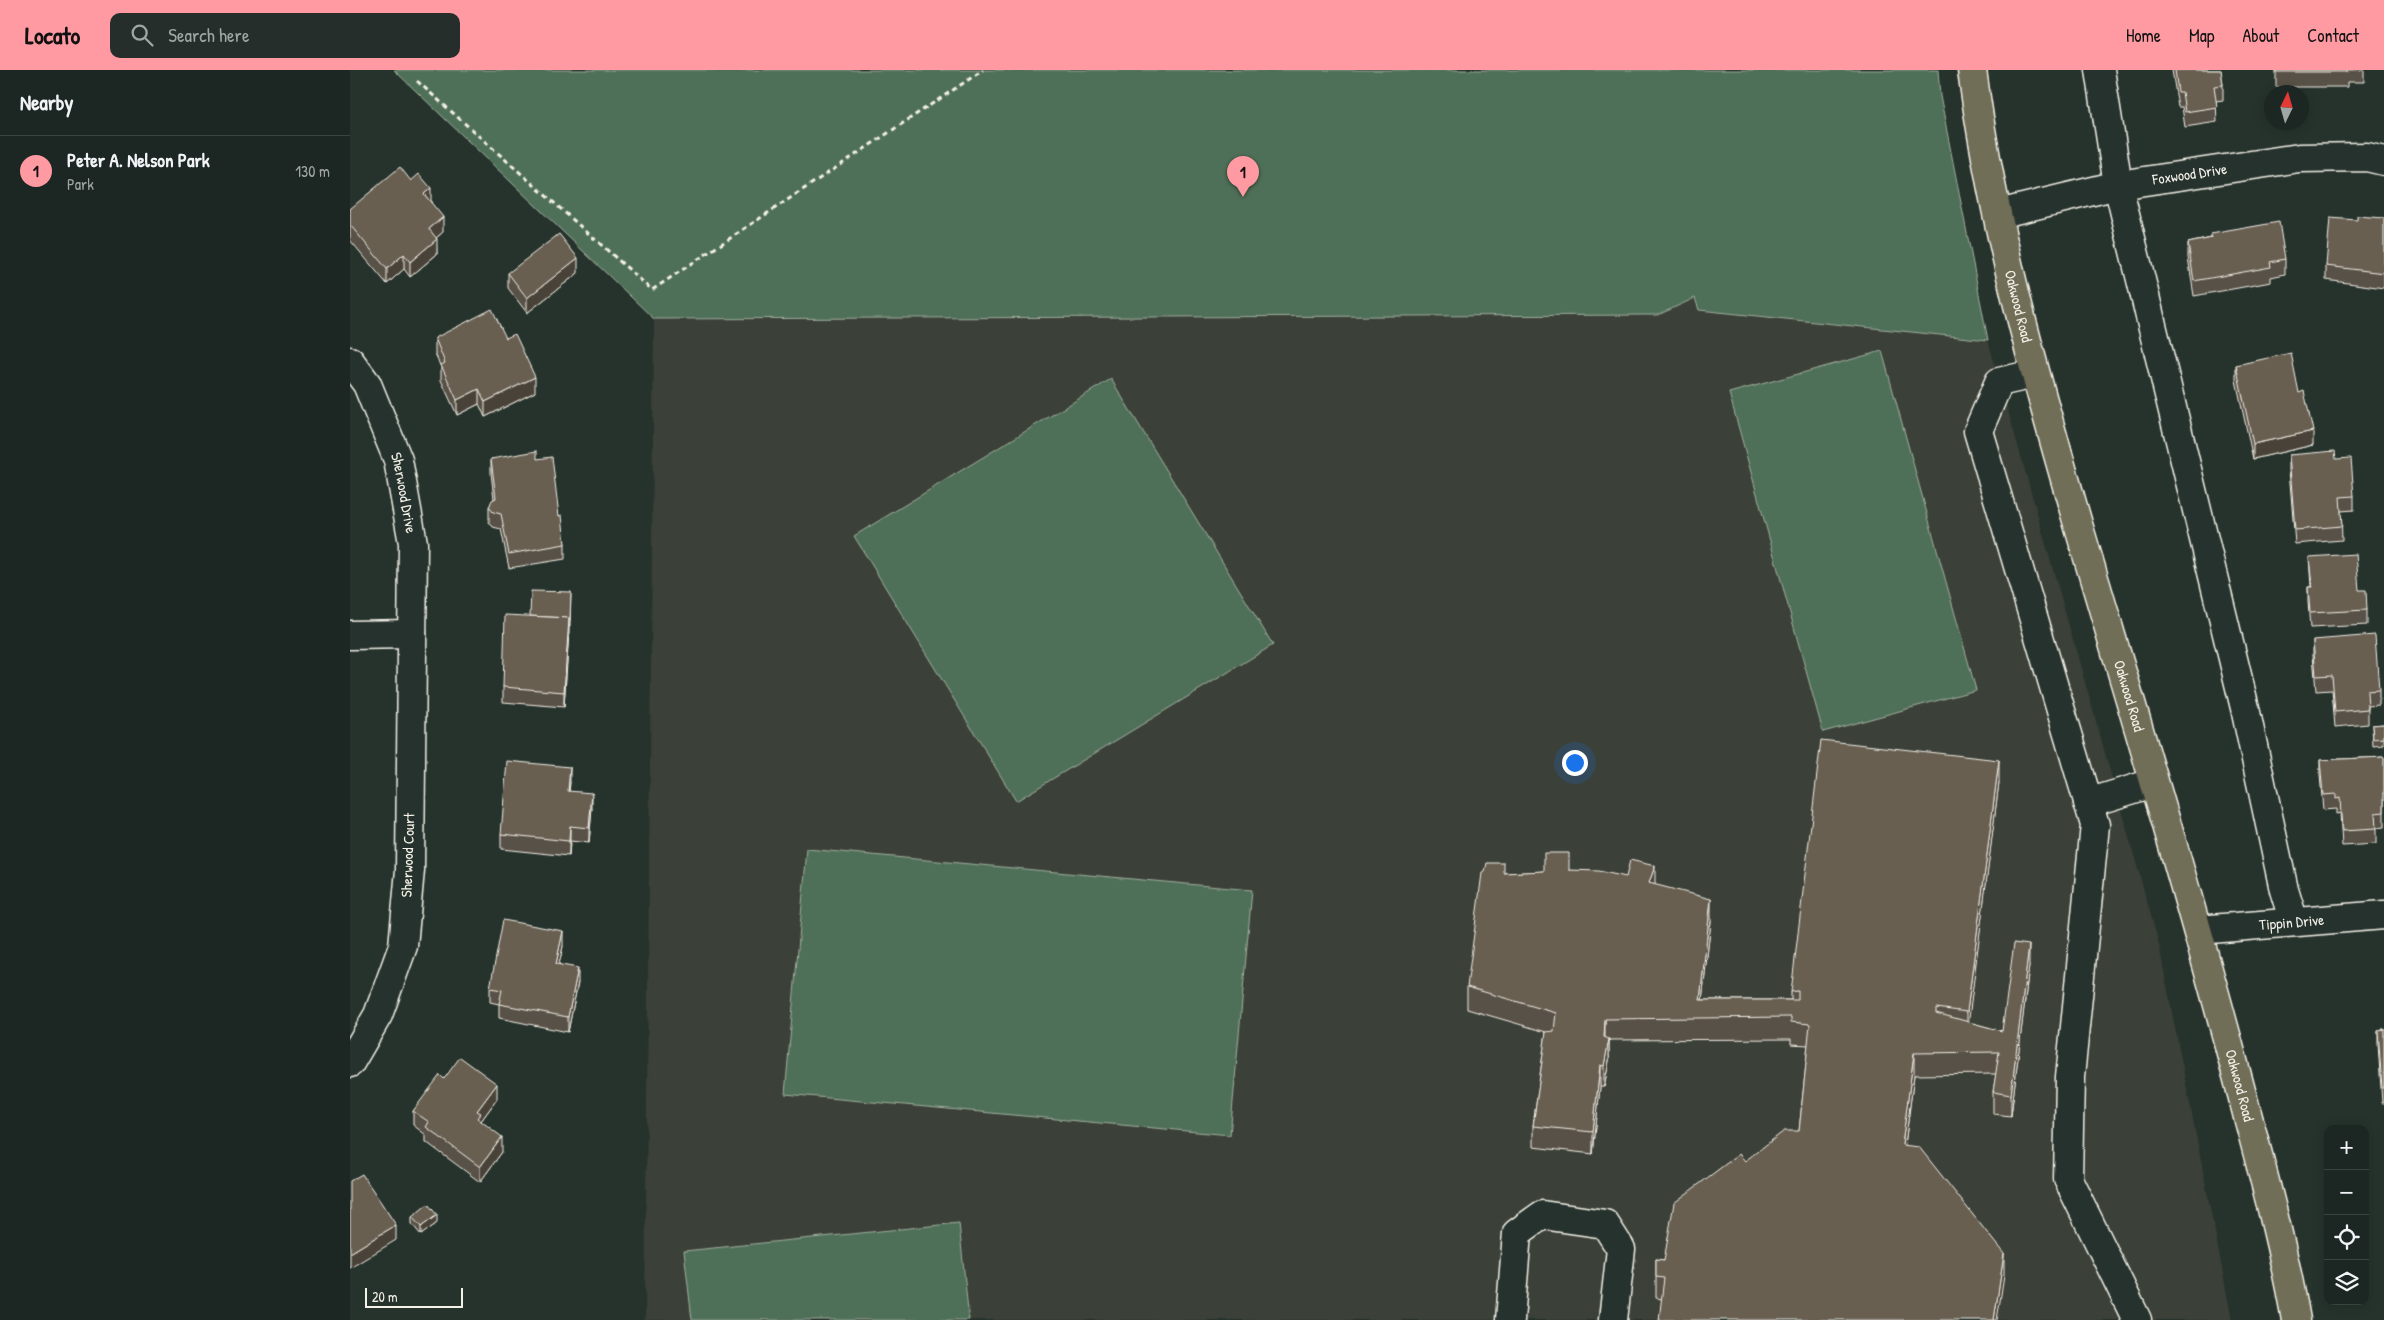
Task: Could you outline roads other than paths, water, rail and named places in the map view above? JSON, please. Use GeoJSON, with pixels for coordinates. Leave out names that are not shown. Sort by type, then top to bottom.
{"type":"FeatureCollection","features":[{"type":"Feature","properties":{"kind":"main road","name":"Oakwood Road"},"geometry":{"type":"LineString","coordinates":[[1972,70],[1998,214],[2034,374],[2198,930],[2284,1253],[2296,1320]]}},
{"type":"Feature","properties":{"kind":"street"},"geometry":{"type":"LineString","coordinates":[[2100,70],[2118,185],[2243,699],[2284,890],[2294,922]]}},
{"type":"Feature","properties":{"kind":"street","name":"Foxwood Drive"},"geometry":{"type":"LineString","coordinates":[[1998,214],[2118,185],[2299,158],[2367,157],[2384,160]]}},
{"type":"Feature","properties":{"kind":"street","name":"Sherwood Drive"},"geometry":{"type":"LineString","coordinates":[[350,362],[367,384],[398,460],[413,543],[412,634]]}},
{"type":"Feature","properties":{"kind":"street"},"geometry":{"type":"LineString","coordinates":[[2034,374],[1999,382],[1978,431],[2095,825],[2070,1076],[2068,1179],[2137,1320]]}},
{"type":"Feature","properties":{"kind":"street"},"geometry":{"type":"LineString","coordinates":[[350,635],[412,634]]}},
{"type":"Feature","properties":{"kind":"street","name":"Sherwood Court"},"geometry":{"type":"LineString","coordinates":[[350,1063],[378,1016],[403,946],[410,870],[412,634]]}},
{"type":"Feature","properties":{"kind":"street"},"geometry":{"type":"LineString","coordinates":[[2088,803],[2154,784]]}},
{"type":"Feature","properties":{"kind":"street","name":"Tippin Drive"},"geometry":{"type":"LineString","coordinates":[[2198,930],[2384,915]]}},
{"type":"Feature","properties":{"kind":"street"},"geometry":{"type":"LineString","coordinates":[[1510,1320],[1517,1233],[1542,1215],[1605,1224],[1621,1248],[1613,1320]]}},
{"type":"Feature","properties":{"kind":"place","name":"Peter A. Nelson Park"},"geometry":{"type":"Point","coordinates":[1243,197]}}]}
